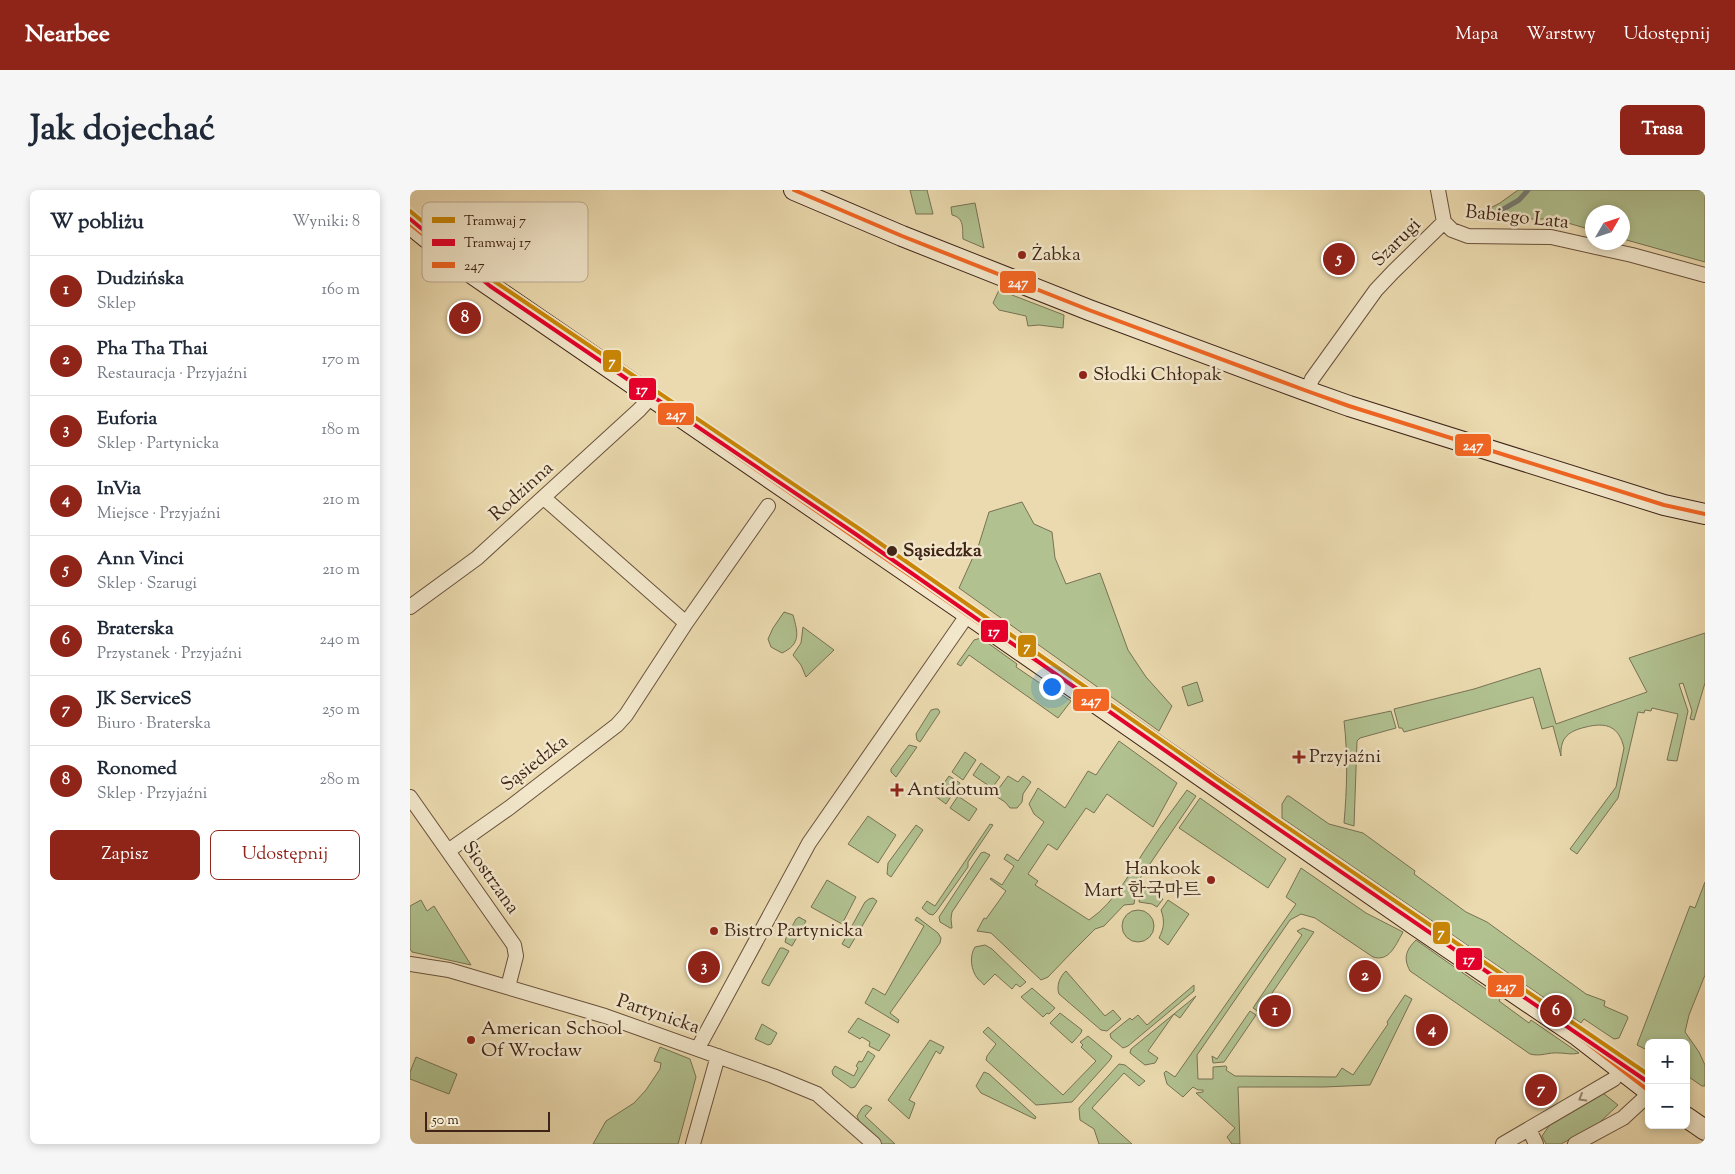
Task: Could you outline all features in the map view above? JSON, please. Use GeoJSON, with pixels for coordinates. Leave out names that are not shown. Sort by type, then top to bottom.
{"type":"FeatureCollection","features":[{"type":"Feature","properties":{"kind":"street"},"geometry":{"type":"LineString","coordinates":[[794,190],[902,236],[1088,310],[1349,406],[1664,506],[1705,514]]}},
{"type":"Feature","properties":{"kind":"street","name":"Szarugi"},"geometry":{"type":"LineString","coordinates":[[1307,391],[1312,379],[1376,290],[1444,222],[1438,190]]}},
{"type":"Feature","properties":{"kind":"street","name":"Babiego Lata"},"geometry":{"type":"LineString","coordinates":[[1444,222],[1452,230],[1468,236],[1551,237],[1632,255],[1705,275]]}},
{"type":"Feature","properties":{"kind":"street"},"geometry":{"type":"LineString","coordinates":[[410,224],[422,234]]}},
{"type":"Feature","properties":{"kind":"street"},"geometry":{"type":"LineString","coordinates":[[485,282],[1578,1036],[1645,1089]]}},
{"type":"Feature","properties":{"kind":"street","name":"Rodzinna"},"geometry":{"type":"LineString","coordinates":[[410,607],[477,558],[652,396]]}},
{"type":"Feature","properties":{"kind":"street"},"geometry":{"type":"LineString","coordinates":[[544,498],[686,623]]}},
{"type":"Feature","properties":{"kind":"street","name":"Sąsiedzka"},"geometry":{"type":"LineString","coordinates":[[448,851],[509,808],[617,725],[626,715],[686,623],[768,506]]}},
{"type":"Feature","properties":{"kind":"street"},"geometry":{"type":"LineString","coordinates":[[698,1048],[809,843],[968,614]]}},
{"type":"Feature","properties":{"kind":"street","name":"Siostrzana"},"geometry":{"type":"LineString","coordinates":[[410,797],[514,944],[516,956],[508,987]]}},
{"type":"Feature","properties":{"kind":"street","name":"Partynicka"},"geometry":{"type":"LineString","coordinates":[[410,964],[450,970],[605,1016],[773,1076],[817,1094],[874,1144]]}},
{"type":"Feature","properties":{"kind":"street"},"geometry":{"type":"LineString","coordinates":[[694,1144],[718,1056]]}},
{"type":"Feature","properties":{"kind":"street"},"geometry":{"type":"LineString","coordinates":[[1503,1144],[1614,1079],[1621,1069]]}},
{"type":"Feature","properties":{"kind":"street"},"geometry":{"type":"LineString","coordinates":[[1575,1144],[1623,1118],[1645,1096]]}},
{"type":"Feature","properties":{"kind":"street"},"geometry":{"type":"LineString","coordinates":[[1690,1120],[1705,1130]]}},
{"type":"Feature","properties":{"kind":"street"},"geometry":{"type":"LineString","coordinates":[[1528,1129],[1536,1144]]}},
{"type":"Feature","properties":{"kind":"green space"},"geometry":{"type":"Polygon","coordinates":[[[910,190],[927,190],[933,214],[916,214],[910,190]]]}},
{"type":"Feature","properties":{"kind":"green space"},"geometry":{"type":"Polygon","coordinates":[[[1518,190],[1705,190],[1705,262],[1630,241],[1630,205],[1585,205],[1585,228],[1554,219],[1501,219],[1475,216],[1500,203],[1518,190]]]}},
{"type":"Feature","properties":{"kind":"green space"},"geometry":{"type":"Polygon","coordinates":[[[975,203],[984,248],[963,239],[961,221],[952,215],[951,207],[975,203]]]}},
{"type":"Feature","properties":{"kind":"green space"},"geometry":{"type":"Polygon","coordinates":[[[999,290],[1064,315],[1063,328],[1039,325],[1028,326],[1026,316],[999,310],[993,303],[999,290]]]}},
{"type":"Feature","properties":{"kind":"green space"},"geometry":{"type":"Polygon","coordinates":[[[1022,502],[1034,524],[1052,532],[1055,558],[1066,584],[1100,573],[1128,650],[1146,677],[1172,706],[1159,731],[959,588],[979,544],[989,512],[1022,502]]]}},
{"type":"Feature","properties":{"kind":"green space"},"geometry":{"type":"Polygon","coordinates":[[[784,612],[793,615],[797,633],[792,646],[782,653],[771,647],[768,639],[784,612]]]}},
{"type":"Feature","properties":{"kind":"green space"},"geometry":{"type":"Polygon","coordinates":[[[803,627],[834,650],[806,677],[801,665],[793,655],[801,643],[803,627]]]}},
{"type":"Feature","properties":{"kind":"green space"},"geometry":{"type":"Polygon","coordinates":[[[1705,633],[1705,683],[1694,720],[1690,719],[1692,711],[1683,683],[1679,684],[1688,711],[1677,761],[1667,760],[1678,714],[1652,708],[1651,711],[1645,710],[1644,713],[1638,712],[1618,798],[1577,854],[1570,849],[1616,787],[1624,748],[1619,735],[1611,727],[1600,725],[1586,727],[1570,733],[1562,744],[1561,756],[1553,726],[1542,729],[1533,697],[1404,732],[1402,728],[1399,728],[1394,709],[1474,689],[1540,668],[1556,724],[1647,692],[1629,658],[1705,633]]]}},
{"type":"Feature","properties":{"kind":"green space"},"geometry":{"type":"Polygon","coordinates":[[[981,638],[1017,664],[1016,667],[1047,688],[1049,686],[1071,701],[1058,718],[969,655],[961,666],[957,664],[974,640],[981,638]]]}},
{"type":"Feature","properties":{"kind":"green space"},"geometry":{"type":"Polygon","coordinates":[[[1197,682],[1203,701],[1188,706],[1182,687],[1197,682]]]}},
{"type":"Feature","properties":{"kind":"green space"},"geometry":{"type":"Polygon","coordinates":[[[938,709],[940,712],[920,742],[917,740],[916,734],[931,710],[938,709]]]}},
{"type":"Feature","properties":{"kind":"green space"},"geometry":{"type":"Polygon","coordinates":[[[1391,711],[1396,728],[1360,738],[1357,741],[1354,826],[1344,823],[1347,772],[1344,721],[1391,711]]]}},
{"type":"Feature","properties":{"kind":"green space"},"geometry":{"type":"Polygon","coordinates":[[[1119,741],[1177,783],[1153,827],[1107,794],[1094,813],[1086,808],[1057,850],[1048,844],[1028,874],[1038,881],[1035,885],[1089,920],[1116,894],[1187,790],[1196,796],[1137,883],[1134,904],[1124,905],[1104,926],[1095,929],[1048,977],[1041,980],[991,933],[977,931],[984,918],[986,919],[1006,891],[990,879],[1002,885],[1014,866],[1004,859],[1007,854],[1018,861],[1044,822],[1034,814],[1029,804],[1038,788],[1065,808],[1088,771],[1096,775],[1119,741]]]}},
{"type":"Feature","properties":{"kind":"green space"},"geometry":{"type":"Polygon","coordinates":[[[909,745],[917,747],[896,777],[891,772],[891,769],[909,745]]]}},
{"type":"Feature","properties":{"kind":"green space"},"geometry":{"type":"Polygon","coordinates":[[[965,752],[976,760],[963,780],[952,772],[965,752]]]}},
{"type":"Feature","properties":{"kind":"green space"},"geometry":{"type":"Polygon","coordinates":[[[981,763],[1000,777],[992,788],[973,775],[981,763]]]}},
{"type":"Feature","properties":{"kind":"green space"},"geometry":{"type":"Polygon","coordinates":[[[949,776],[960,783],[946,804],[935,796],[949,776]]]}},
{"type":"Feature","properties":{"kind":"green space"},"geometry":{"type":"Polygon","coordinates":[[[1008,776],[1018,782],[1023,776],[1031,782],[1023,794],[1022,802],[1017,808],[1010,808],[1005,802],[994,795],[1008,776]]]}},
{"type":"Feature","properties":{"kind":"green space"},"geometry":{"type":"Polygon","coordinates":[[[958,796],[977,809],[969,821],[950,808],[958,796]]]}},
{"type":"Feature","properties":{"kind":"green space"},"geometry":{"type":"Polygon","coordinates":[[[1287,796],[1329,824],[1363,833],[1466,912],[1487,922],[1586,994],[1605,1001],[1604,1006],[1627,1016],[1628,1018],[1619,1038],[1614,1039],[1584,1019],[1581,1023],[1282,818],[1282,804],[1287,796]]]}},
{"type":"Feature","properties":{"kind":"green space"},"geometry":{"type":"Polygon","coordinates":[[[1200,798],[1286,859],[1268,888],[1179,828],[1200,798]]]}},
{"type":"Feature","properties":{"kind":"green space"},"geometry":{"type":"Polygon","coordinates":[[[868,816],[896,835],[878,863],[848,844],[868,816]]]}},
{"type":"Feature","properties":{"kind":"green space"},"geometry":{"type":"Polygon","coordinates":[[[990,824],[993,825],[968,862],[968,867],[936,912],[933,915],[929,914],[922,908],[927,901],[935,906],[990,824]]]}},
{"type":"Feature","properties":{"kind":"green space"},"geometry":{"type":"Polygon","coordinates":[[[916,825],[923,830],[891,877],[887,874],[888,863],[916,825]]]}},
{"type":"Feature","properties":{"kind":"green space"},"geometry":{"type":"Polygon","coordinates":[[[984,852],[990,855],[952,912],[952,928],[950,928],[940,922],[939,917],[981,853],[984,852]]]}},
{"type":"Feature","properties":{"kind":"green space"},"geometry":{"type":"Polygon","coordinates":[[[1301,868],[1366,913],[1403,932],[1391,952],[1379,958],[1373,957],[1315,918],[1301,914],[1290,920],[1197,1055],[1198,1079],[1213,1079],[1213,1067],[1226,1066],[1226,1070],[1235,1076],[1336,1077],[1342,1068],[1353,1075],[1388,1024],[1387,1022],[1405,995],[1412,999],[1370,1085],[1238,1087],[1240,1144],[1232,1144],[1227,1137],[1235,1128],[1196,1093],[1203,1092],[1203,1090],[1193,1087],[1183,1097],[1167,1084],[1164,1073],[1166,1071],[1175,1077],[1296,904],[1286,897],[1301,868]]]}},
{"type":"Feature","properties":{"kind":"green space"},"geometry":{"type":"Polygon","coordinates":[[[827,880],[856,897],[842,924],[811,907],[827,880]]]}},
{"type":"Feature","properties":{"kind":"green space"},"geometry":{"type":"Polygon","coordinates":[[[1705,882],[1705,975],[1689,1015],[1685,1032],[1690,1039],[1645,1039],[1645,1049],[1637,1045],[1690,906],[1695,908],[1705,882]]]}},
{"type":"Feature","properties":{"kind":"green space"},"geometry":{"type":"Polygon","coordinates":[[[1141,884],[1163,899],[1157,907],[1152,904],[1139,902],[1141,884]]]}},
{"type":"Feature","properties":{"kind":"green space"},"geometry":{"type":"Polygon","coordinates":[[[873,898],[877,901],[849,948],[842,944],[865,902],[873,898]]]}},
{"type":"Feature","properties":{"kind":"green space"},"geometry":{"type":"Polygon","coordinates":[[[421,900],[427,911],[434,906],[471,965],[412,952],[410,949],[410,906],[421,900]]]}},
{"type":"Feature","properties":{"kind":"green space"},"geometry":{"type":"Polygon","coordinates":[[[1168,900],[1189,914],[1168,945],[1159,938],[1163,924],[1161,910],[1168,900]]]}},
{"type":"Feature","properties":{"kind":"green space"},"geometry":{"type":"Polygon","coordinates":[[[1138,910],[1144,911],[1149,915],[1153,920],[1153,932],[1149,937],[1144,941],[1138,942],[1132,941],[1127,937],[1123,932],[1122,926],[1123,920],[1127,915],[1132,911],[1138,910]]]}},
{"type":"Feature","properties":{"kind":"green space"},"geometry":{"type":"Polygon","coordinates":[[[799,917],[806,921],[792,946],[785,942],[796,919],[799,917]]]}},
{"type":"Feature","properties":{"kind":"green space"},"geometry":{"type":"Polygon","coordinates":[[[917,917],[938,933],[941,938],[940,943],[890,1013],[899,1020],[898,1023],[865,1003],[873,988],[885,995],[924,926],[915,920],[917,917]]]}},
{"type":"Feature","properties":{"kind":"green space"},"geometry":{"type":"Polygon","coordinates":[[[1303,928],[1314,932],[1259,1012],[1253,1008],[1302,935],[1297,931],[1303,928]]]}},
{"type":"Feature","properties":{"kind":"green space"},"geometry":{"type":"Polygon","coordinates":[[[1416,940],[1500,999],[1499,1001],[1529,1023],[1531,1020],[1579,1053],[1530,1054],[1410,971],[1406,958],[1410,947],[1416,940]]]}},
{"type":"Feature","properties":{"kind":"green space"},"geometry":{"type":"Polygon","coordinates":[[[985,945],[992,949],[1026,982],[1020,987],[1016,984],[1012,989],[995,974],[984,985],[974,972],[971,959],[975,947],[985,945]]]}},
{"type":"Feature","properties":{"kind":"green space"},"geometry":{"type":"Polygon","coordinates":[[[780,948],[789,951],[769,986],[762,983],[762,981],[780,948]]]}},
{"type":"Feature","properties":{"kind":"green space"},"geometry":{"type":"Polygon","coordinates":[[[1066,971],[1105,1016],[1113,1010],[1121,1019],[1107,1031],[1101,1030],[1059,994],[1059,981],[1066,971]]]}},
{"type":"Feature","properties":{"kind":"green space"},"geometry":{"type":"Polygon","coordinates":[[[1194,985],[1194,991],[1128,1046],[1123,1048],[1111,1038],[1110,1034],[1130,1018],[1132,1020],[1138,1015],[1147,1025],[1194,985]]]}},
{"type":"Feature","properties":{"kind":"green space"},"geometry":{"type":"Polygon","coordinates":[[[1032,988],[1055,1008],[1049,1014],[1047,1013],[1043,1017],[1021,997],[1032,988]]]}},
{"type":"Feature","properties":{"kind":"green space"},"geometry":{"type":"Polygon","coordinates":[[[1196,996],[1180,1018],[1174,1014],[1148,1051],[1158,1058],[1155,1063],[1145,1065],[1130,1053],[1131,1049],[1196,996]]]}},
{"type":"Feature","properties":{"kind":"green space"},"geometry":{"type":"Polygon","coordinates":[[[1250,1011],[1256,1015],[1224,1062],[1213,1063],[1212,1056],[1217,1059],[1250,1011]]]}},
{"type":"Feature","properties":{"kind":"green space"},"geometry":{"type":"Polygon","coordinates":[[[1060,1013],[1082,1030],[1072,1043],[1050,1023],[1060,1013]]]}},
{"type":"Feature","properties":{"kind":"green space"},"geometry":{"type":"Polygon","coordinates":[[[858,1018],[890,1035],[879,1051],[869,1046],[870,1042],[862,1037],[860,1039],[848,1032],[858,1018]]]}},
{"type":"Feature","properties":{"kind":"green space"},"geometry":{"type":"Polygon","coordinates":[[[762,1024],[777,1033],[771,1044],[768,1045],[755,1039],[762,1024]]]}},
{"type":"Feature","properties":{"kind":"green space"},"geometry":{"type":"Polygon","coordinates":[[[988,1027],[1063,1095],[1096,1061],[1081,1047],[1083,1045],[1080,1042],[1088,1036],[1112,1056],[1072,1102],[1036,1105],[986,1060],[996,1044],[983,1032],[988,1027]]]}},
{"type":"Feature","properties":{"kind":"green space"},"geometry":{"type":"Polygon","coordinates":[[[1690,1039],[1705,1065],[1705,1086],[1690,1078],[1690,1039]]]}},
{"type":"Feature","properties":{"kind":"green space"},"geometry":{"type":"Polygon","coordinates":[[[930,1040],[944,1047],[940,1054],[936,1051],[909,1100],[915,1103],[909,1119],[888,1100],[930,1040]]]}},
{"type":"Feature","properties":{"kind":"green space"},"geometry":{"type":"Polygon","coordinates":[[[660,1047],[690,1059],[696,1077],[678,1144],[593,1144],[606,1121],[634,1103],[646,1090],[660,1069],[661,1063],[654,1061],[660,1047]]]}},
{"type":"Feature","properties":{"kind":"green space"},"geometry":{"type":"Polygon","coordinates":[[[868,1051],[875,1056],[855,1087],[851,1088],[833,1075],[832,1071],[835,1066],[854,1076],[858,1068],[856,1066],[859,1061],[862,1062],[868,1051]]]}},
{"type":"Feature","properties":{"kind":"green space"},"geometry":{"type":"Polygon","coordinates":[[[416,1057],[457,1074],[449,1094],[410,1079],[410,1072],[416,1057]]]}},
{"type":"Feature","properties":{"kind":"green space"},"geometry":{"type":"Polygon","coordinates":[[[1119,1064],[1125,1065],[1145,1081],[1139,1086],[1124,1073],[1092,1108],[1132,1144],[1099,1144],[1094,1129],[1080,1120],[1079,1108],[1119,1064]]]}},
{"type":"Feature","properties":{"kind":"green space"},"geometry":{"type":"Polygon","coordinates":[[[984,1072],[989,1074],[1036,1117],[1035,1119],[981,1093],[976,1086],[984,1072]]]}},
{"type":"Feature","properties":{"kind":"green space"},"geometry":{"type":"Polygon","coordinates":[[[1603,1093],[1618,1105],[1598,1124],[1561,1144],[1546,1144],[1542,1136],[1551,1123],[1603,1093]]]}},
{"type":"Feature","properties":{"kind":"green space"},"geometry":{"type":"Polygon","coordinates":[[[866,1105],[872,1108],[865,1116],[895,1144],[882,1144],[860,1124],[857,1116],[866,1105]]]}},
{"type":"Feature","properties":{"kind":"waterway"},"geometry":{"type":"LineString","coordinates":[[1490,217],[1519,200],[1528,190]]}},
{"type":"Feature","properties":{"kind":"tram line","name":"7"},"geometry":{"type":"LineString","coordinates":[[410,211],[422,221]]}},
{"type":"Feature","properties":{"kind":"tram line","name":"17"},"geometry":{"type":"LineString","coordinates":[[410,219],[422,229]]}},
{"type":"Feature","properties":{"kind":"tram line","name":"17"},"geometry":{"type":"LineString","coordinates":[[485,282],[857,535],[1213,784],[1645,1080]]}},
{"type":"Feature","properties":{"kind":"tram line","name":"7"},"geometry":{"type":"LineString","coordinates":[[495,282],[861,530],[1217,779],[1645,1072]]}},
{"type":"Feature","properties":{"kind":"transit line","name":"247"},"geometry":{"type":"LineString","coordinates":[[794,190],[902,236],[1089,310],[1349,406],[1664,505],[1705,514]]}},
{"type":"Feature","properties":{"kind":"transit line","name":"247"},"geometry":{"type":"LineString","coordinates":[[410,224],[422,234]]}},
{"type":"Feature","properties":{"kind":"transit line","name":"247"},"geometry":{"type":"LineString","coordinates":[[484,282],[1578,1036],[1645,1088]]}},
{"type":"Feature","properties":{"kind":"place","name":"Żabka"},"geometry":{"type":"Point","coordinates":[1022,255]}},
{"type":"Feature","properties":{"kind":"place","name":"Ann Vinci"},"geometry":{"type":"Point","coordinates":[1339,259]}},
{"type":"Feature","properties":{"kind":"place","name":"Ronomed"},"geometry":{"type":"Point","coordinates":[465,318]}},
{"type":"Feature","properties":{"kind":"place","name":"Słodki Chłopak"},"geometry":{"type":"Point","coordinates":[1083,375]}},
{"type":"Feature","properties":{"kind":"place","name":"Sąsiedzka"},"geometry":{"type":"Point","coordinates":[892,551]}},
{"type":"Feature","properties":{"kind":"place","name":"Przyjaźni"},"geometry":{"type":"Point","coordinates":[1299,757]}},
{"type":"Feature","properties":{"kind":"place","name":"Antidotum"},"geometry":{"type":"Point","coordinates":[897,790]}},
{"type":"Feature","properties":{"kind":"place","name":"Hankook Mart 한국마트"},"geometry":{"type":"Point","coordinates":[1211,880]}},
{"type":"Feature","properties":{"kind":"place","name":"Bistro Partynicka"},"geometry":{"type":"Point","coordinates":[714,931]}},
{"type":"Feature","properties":{"kind":"place","name":"Euforia"},"geometry":{"type":"Point","coordinates":[704,967]}},
{"type":"Feature","properties":{"kind":"place","name":"Pha Tha Thai"},"geometry":{"type":"Point","coordinates":[1365,976]}},
{"type":"Feature","properties":{"kind":"place","name":"Dudzińska"},"geometry":{"type":"Point","coordinates":[1275,1011]}},
{"type":"Feature","properties":{"kind":"place","name":"Braterska"},"geometry":{"type":"Point","coordinates":[1556,1011]}},
{"type":"Feature","properties":{"kind":"place","name":"InVia"},"geometry":{"type":"Point","coordinates":[1432,1030]}},
{"type":"Feature","properties":{"kind":"place","name":"American School Of Wrocław"},"geometry":{"type":"Point","coordinates":[471,1040]}},
{"type":"Feature","properties":{"kind":"place","name":"JK ServiceS"},"geometry":{"type":"Point","coordinates":[1541,1090]}}]}
